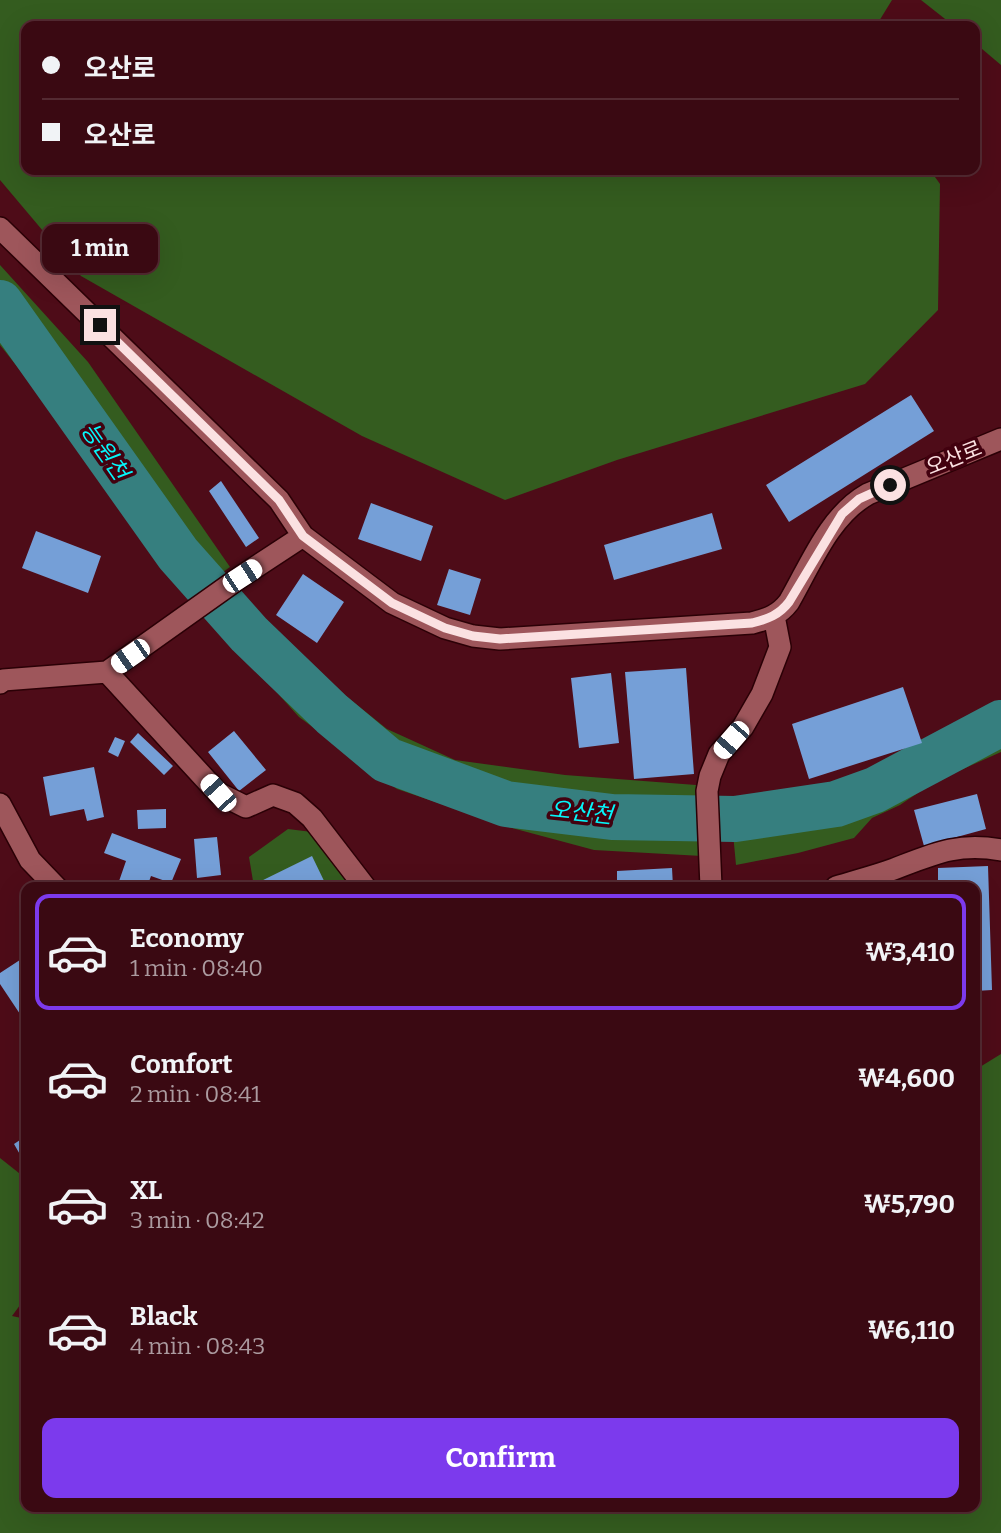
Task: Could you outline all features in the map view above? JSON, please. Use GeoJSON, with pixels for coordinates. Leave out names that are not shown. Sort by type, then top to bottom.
{"type":"FeatureCollection","features":[{"type":"Feature","properties":{"kind":"street"},"geometry":{"type":"LineString","coordinates":[[0,228],[279,500],[303,536],[392,603],[445,628],[473,636],[500,639],[752,623],[774,616],[779,647],[762,694],[743,727],[719,754],[710,776],[707,791],[708,857],[712,882]]}},
{"type":"Feature","properties":{"kind":"street","name":"오산로"},"geometry":{"type":"LineString","coordinates":[[774,616],[789,602],[835,523],[849,506],[868,494],[1001,439]]}},
{"type":"Feature","properties":{"kind":"street"},"geometry":{"type":"LineString","coordinates":[[1,680],[107,672],[303,536]]}},
{"type":"Feature","properties":{"kind":"street"},"geometry":{"type":"LineString","coordinates":[[107,672],[218,793],[246,807],[273,795],[295,803],[313,818],[361,882]]}},
{"type":"Feature","properties":{"kind":"street"},"geometry":{"type":"LineString","coordinates":[[0,804],[30,860],[51,882]]}},
{"type":"Feature","properties":{"kind":"street"},"geometry":{"type":"LineString","coordinates":[[852,882],[941,850],[985,847],[1001,850]]}},
{"type":"Feature","properties":{"kind":"green space"},"geometry":{"type":"Polygon","coordinates":[[[0,0],[892,0],[879,21],[21,21],[21,175],[934,175],[940,184],[938,310],[865,384],[617,460],[505,500],[362,436],[81,276],[0,180],[0,0]]]}},
{"type":"Feature","properties":{"kind":"green space"},"geometry":{"type":"Polygon","coordinates":[[[921,0],[1001,0],[1001,65],[980,47],[980,21],[948,21],[921,0]]]}},
{"type":"Feature","properties":{"kind":"green space"},"geometry":{"type":"Polygon","coordinates":[[[0,265],[88,362],[230,567],[208,583],[0,296],[0,265]]]}},
{"type":"Feature","properties":{"kind":"green space"},"geometry":{"type":"Polygon","coordinates":[[[0,307],[177,555],[203,585],[196,591],[173,570],[131,510],[0,345],[0,307]]]}},
{"type":"Feature","properties":{"kind":"green space"},"geometry":{"type":"Polygon","coordinates":[[[238,594],[290,651],[387,729],[455,760],[565,775],[696,785],[699,815],[612,813],[508,800],[388,757],[226,602],[238,594]]]}},
{"type":"Feature","properties":{"kind":"green space"},"geometry":{"type":"Polygon","coordinates":[[[220,606],[243,633],[384,761],[505,806],[613,821],[701,824],[702,856],[594,850],[512,828],[397,789],[299,717],[208,616],[220,606]]]}},
{"type":"Feature","properties":{"kind":"green space"},"geometry":{"type":"Polygon","coordinates":[[[1001,709],[1001,718],[873,787],[833,800],[732,815],[729,802],[772,802],[827,792],[878,774],[916,757],[1001,709]]]}},
{"type":"Feature","properties":{"kind":"green space"},"geometry":{"type":"Polygon","coordinates":[[[1001,727],[1001,752],[934,782],[900,805],[872,818],[854,838],[798,853],[736,865],[732,823],[788,819],[832,809],[878,794],[1001,727]]]}},
{"type":"Feature","properties":{"kind":"green space"},"geometry":{"type":"Polygon","coordinates":[[[288,829],[312,832],[350,882],[253,882],[249,857],[288,829]]]}},
{"type":"Feature","properties":{"kind":"green space"},"geometry":{"type":"Polygon","coordinates":[[[1001,1054],[1001,1533],[0,1533],[0,1158],[21,1175],[21,1304],[12,1316],[21,1318],[21,1512],[980,1512],[980,1067],[1001,1054]]]}},
{"type":"Feature","properties":{"kind":"building"},"geometry":{"type":"Polygon","coordinates":[[[911,395],[934,431],[789,522],[766,485],[911,395]]]}},
{"type":"Feature","properties":{"kind":"building"},"geometry":{"type":"Polygon","coordinates":[[[221,481],[259,538],[246,547],[209,491],[221,481]]]}},
{"type":"Feature","properties":{"kind":"building"},"geometry":{"type":"Polygon","coordinates":[[[371,503],[433,526],[421,561],[358,539],[371,503]]]}},
{"type":"Feature","properties":{"kind":"building"},"geometry":{"type":"Polygon","coordinates":[[[712,513],[722,549],[614,580],[604,545],[712,513]]]}},
{"type":"Feature","properties":{"kind":"building"},"geometry":{"type":"Polygon","coordinates":[[[36,531],[101,556],[88,593],[22,568],[36,531]]]}},
{"type":"Feature","properties":{"kind":"building"},"geometry":{"type":"Polygon","coordinates":[[[449,569],[481,579],[470,615],[437,605],[449,569]]]}},
{"type":"Feature","properties":{"kind":"building"},"geometry":{"type":"Polygon","coordinates":[[[303,574],[344,602],[317,643],[276,615],[303,574]]]}},
{"type":"Feature","properties":{"kind":"building"},"geometry":{"type":"Polygon","coordinates":[[[686,668],[694,774],[634,779],[625,672],[686,668]]]}},
{"type":"Feature","properties":{"kind":"building"},"geometry":{"type":"Polygon","coordinates":[[[611,673],[619,743],[579,748],[571,678],[611,673]]]}},
{"type":"Feature","properties":{"kind":"building"},"geometry":{"type":"Polygon","coordinates":[[[903,687],[922,743],[809,779],[792,724],[903,687]]]}},
{"type":"Feature","properties":{"kind":"building"},"geometry":{"type":"Polygon","coordinates":[[[234,731],[266,770],[239,791],[208,752],[234,731]]]}},
{"type":"Feature","properties":{"kind":"building"},"geometry":{"type":"Polygon","coordinates":[[[138,733],[173,766],[164,775],[130,742],[138,733]]]}},
{"type":"Feature","properties":{"kind":"building"},"geometry":{"type":"Polygon","coordinates":[[[115,737],[125,741],[118,757],[108,752],[115,737]]]}},
{"type":"Feature","properties":{"kind":"building"},"geometry":{"type":"Polygon","coordinates":[[[94,767],[104,817],[87,821],[84,809],[50,816],[43,777],[94,767]]]}},
{"type":"Feature","properties":{"kind":"building"},"geometry":{"type":"Polygon","coordinates":[[[977,794],[986,829],[924,846],[914,810],[977,794]]]}},
{"type":"Feature","properties":{"kind":"building"},"geometry":{"type":"Polygon","coordinates":[[[166,809],[166,828],[138,829],[137,810],[166,809]]]}},
{"type":"Feature","properties":{"kind":"building"},"geometry":{"type":"Polygon","coordinates":[[[112,833],[181,859],[171,882],[151,876],[149,882],[119,882],[126,861],[104,853],[112,833]]]}},
{"type":"Feature","properties":{"kind":"building"},"geometry":{"type":"Polygon","coordinates":[[[217,837],[221,875],[197,878],[194,839],[217,837]]]}},
{"type":"Feature","properties":{"kind":"building"},"geometry":{"type":"Polygon","coordinates":[[[312,856],[325,882],[259,882],[312,856]]]}},
{"type":"Feature","properties":{"kind":"building"},"geometry":{"type":"Polygon","coordinates":[[[988,866],[992,990],[980,991],[980,882],[938,882],[938,868],[988,866]]]}},
{"type":"Feature","properties":{"kind":"building"},"geometry":{"type":"Polygon","coordinates":[[[672,868],[673,882],[617,882],[617,871],[672,868]]]}},
{"type":"Feature","properties":{"kind":"building"},"geometry":{"type":"Polygon","coordinates":[[[21,959],[21,1016],[0,984],[0,973],[21,959]]]}},
{"type":"Feature","properties":{"kind":"building"},"geometry":{"type":"Polygon","coordinates":[[[21,1139],[21,1156],[14,1144],[21,1139]]]}},
{"type":"Feature","properties":{"kind":"waterway","name":"오산천"},"geometry":{"type":"LineString","coordinates":[[0,303],[178,554],[249,634],[332,714],[387,760],[506,804],[612,817],[735,819],[836,804],[875,790],[1001,723]]}},
{"type":"Feature","properties":{"kind":"route"},"geometry":{"type":"LineString","coordinates":[[100,325],[279,500],[303,536],[392,603],[445,628],[473,636],[500,639],[752,623],[764,620],[774,616],[789,602],[835,523],[849,506],[890,485]]}},
{"type":"Feature","properties":{"kind":"water label","name":"능원천"},"geometry":{"type":"Point","coordinates":[105,451]}}]}
